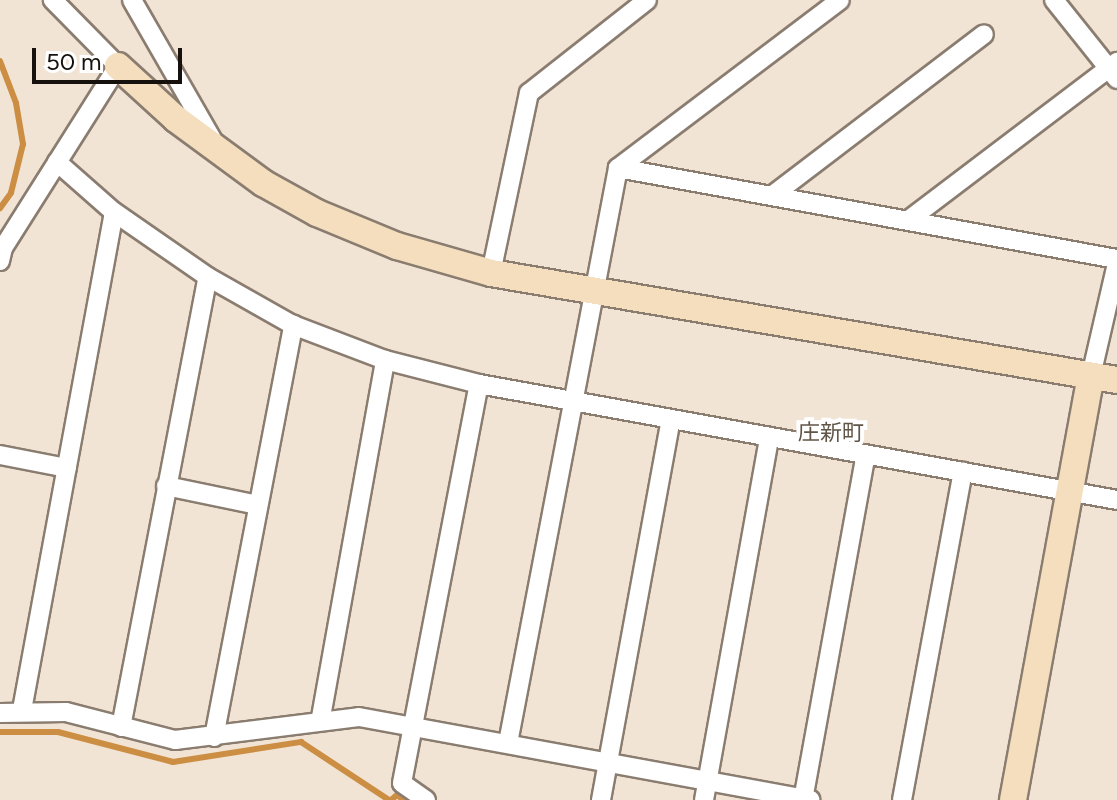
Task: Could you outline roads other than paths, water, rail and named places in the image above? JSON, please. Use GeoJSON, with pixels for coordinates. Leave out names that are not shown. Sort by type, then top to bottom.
{"type":"FeatureCollection","features":[{"type":"Feature","properties":{"kind":"street"},"geometry":{"type":"LineString","coordinates":[[53,0],[118,66],[223,156],[317,213],[397,246],[491,273],[597,287],[1104,378]]}},
{"type":"Feature","properties":{"kind":"street"},"geometry":{"type":"LineString","coordinates":[[132,0],[174,80],[223,156]]}},
{"type":"Feature","properties":{"kind":"street"},"geometry":{"type":"LineString","coordinates":[[491,273],[529,93],[647,0]]}},
{"type":"Feature","properties":{"kind":"street"},"geometry":{"type":"LineString","coordinates":[[508,743],[618,168],[840,0]]}},
{"type":"Feature","properties":{"kind":"street"},"geometry":{"type":"LineString","coordinates":[[910,219],[1114,70],[1054,0]]}},
{"type":"Feature","properties":{"kind":"street"},"geometry":{"type":"LineString","coordinates":[[773,195],[984,34]]}},
{"type":"Feature","properties":{"kind":"street"},"geometry":{"type":"LineString","coordinates":[[0,261],[3,248],[118,66]]}},
{"type":"Feature","properties":{"kind":"street"},"geometry":{"type":"LineString","coordinates":[[57,162],[114,212],[208,277],[293,325],[385,360],[479,384],[1117,500]]}},
{"type":"Feature","properties":{"kind":"street"},"geometry":{"type":"LineString","coordinates":[[618,168],[910,219],[1117,261],[1104,378],[1070,491],[1013,800]]}},
{"type":"Feature","properties":{"kind":"street"},"geometry":{"type":"LineString","coordinates":[[22,710],[114,212]]}},
{"type":"Feature","properties":{"kind":"street"},"geometry":{"type":"LineString","coordinates":[[121,727],[208,277]]}},
{"type":"Feature","properties":{"kind":"street"},"geometry":{"type":"LineString","coordinates":[[214,737],[293,325]]}},
{"type":"Feature","properties":{"kind":"street"},"geometry":{"type":"LineString","coordinates":[[321,717],[385,360]]}},
{"type":"Feature","properties":{"kind":"street"},"geometry":{"type":"LineString","coordinates":[[426,800],[402,783],[479,384]]}},
{"type":"Feature","properties":{"kind":"street"},"geometry":{"type":"LineString","coordinates":[[601,800],[671,419]]}},
{"type":"Feature","properties":{"kind":"street"},"geometry":{"type":"LineString","coordinates":[[704,800],[769,437]]}},
{"type":"Feature","properties":{"kind":"street"},"geometry":{"type":"LineString","coordinates":[[0,455],[67,468]]}},
{"type":"Feature","properties":{"kind":"street"},"geometry":{"type":"LineString","coordinates":[[0,713],[22,710],[66,712],[175,740],[214,737],[321,717],[411,725],[806,800],[866,455]]}},
{"type":"Feature","properties":{"kind":"street"},"geometry":{"type":"LineString","coordinates":[[902,800],[963,472]]}},
{"type":"Feature","properties":{"kind":"street"},"geometry":{"type":"LineString","coordinates":[[166,486],[258,505]]}},
{"type":"Feature","properties":{"kind":"waterway"},"geometry":{"type":"LineString","coordinates":[[0,61],[16,103],[23,144],[11,193],[0,208]]}},
{"type":"Feature","properties":{"kind":"waterway"},"geometry":{"type":"LineString","coordinates":[[0,732],[58,732],[173,762],[301,742],[389,800]]}},
{"type":"Feature","properties":{"kind":"waterway"},"geometry":{"type":"LineString","coordinates":[[391,800],[397,795],[404,800]]}},
{"type":"Feature","properties":{"kind":"district","name":"庄新町"},"geometry":{"type":"Point","coordinates":[831,433]}}]}
